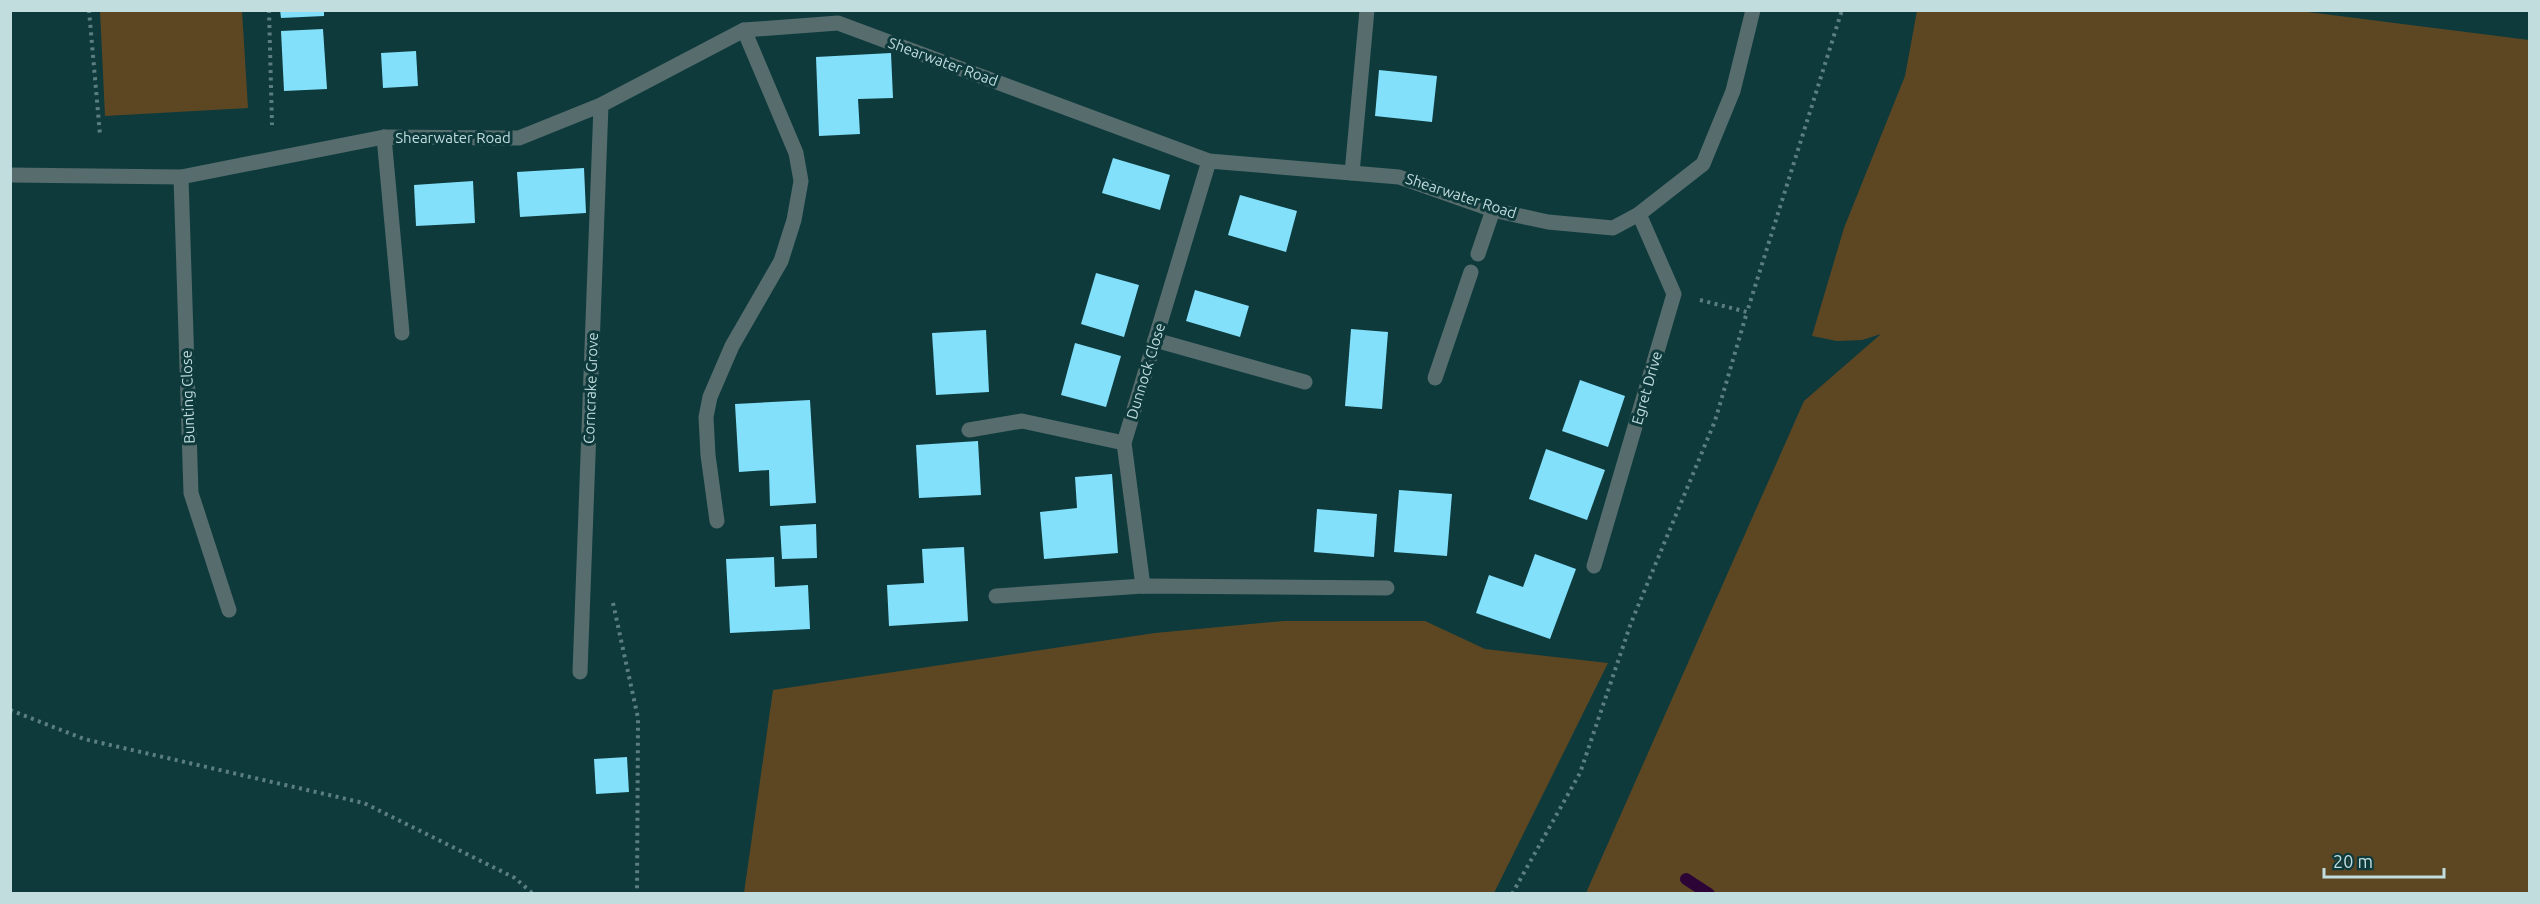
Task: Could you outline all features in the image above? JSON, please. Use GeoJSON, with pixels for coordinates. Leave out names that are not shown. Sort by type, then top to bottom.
{"type":"FeatureCollection","features":[{"type":"Feature","properties":{"kind":"street"},"geometry":{"type":"LineString","coordinates":[[1352,172],[1367,10]]}},
{"type":"Feature","properties":{"kind":"street","name":"Shearwater Road"},"geometry":{"type":"LineString","coordinates":[[10,175],[181,177],[384,137],[519,138],[601,105],[744,30],[838,23],[1209,161],[1399,177],[1493,210],[1548,222],[1613,228],[1639,214],[1703,164],[1733,91],[1753,10]]}},
{"type":"Feature","properties":{"kind":"street"},"geometry":{"type":"LineString","coordinates":[[717,521],[708,455],[706,417],[710,397],[732,346],[781,261],[794,220],[801,181],[795,153],[744,30]]}},
{"type":"Feature","properties":{"kind":"street","name":"Corncrake Grove"},"geometry":{"type":"LineString","coordinates":[[580,672],[601,105]]}},
{"type":"Feature","properties":{"kind":"street"},"geometry":{"type":"LineString","coordinates":[[384,137],[402,333]]}},
{"type":"Feature","properties":{"kind":"street","name":"Dunnock Close"},"geometry":{"type":"LineString","coordinates":[[1143,586],[1124,443],[1209,161]]}},
{"type":"Feature","properties":{"kind":"street","name":"Bunting Close"},"geometry":{"type":"LineString","coordinates":[[181,177],[191,493],[229,610]]}},
{"type":"Feature","properties":{"kind":"street"},"geometry":{"type":"LineString","coordinates":[[1478,254],[1493,210]]}},
{"type":"Feature","properties":{"kind":"street"},"geometry":{"type":"LineString","coordinates":[[1639,214],[1674,294]]}},
{"type":"Feature","properties":{"kind":"street"},"geometry":{"type":"LineString","coordinates":[[1435,378],[1471,272]]}},
{"type":"Feature","properties":{"kind":"street","name":"Egret Drive"},"geometry":{"type":"LineString","coordinates":[[1594,566],[1674,294]]}},
{"type":"Feature","properties":{"kind":"street"},"geometry":{"type":"LineString","coordinates":[[1155,340],[1305,382]]}},
{"type":"Feature","properties":{"kind":"street"},"geometry":{"type":"LineString","coordinates":[[969,430],[1022,421],[1124,443]]}},
{"type":"Feature","properties":{"kind":"street"},"geometry":{"type":"LineString","coordinates":[[996,596],[1143,586],[1387,588]]}},
{"type":"Feature","properties":{"kind":"path"},"geometry":{"type":"LineString","coordinates":[[89,10],[100,135]]}},
{"type":"Feature","properties":{"kind":"path"},"geometry":{"type":"LineString","coordinates":[[269,10],[272,125]]}},
{"type":"Feature","properties":{"kind":"path"},"geometry":{"type":"LineString","coordinates":[[1512,894],[1580,773],[1631,623],[1716,421],[1747,312],[1842,10]]}},
{"type":"Feature","properties":{"kind":"path"},"geometry":{"type":"LineString","coordinates":[[1674,294],[1747,312]]}},
{"type":"Feature","properties":{"kind":"path"},"geometry":{"type":"LineString","coordinates":[[612,601],[638,718],[637,894]]}},
{"type":"Feature","properties":{"kind":"path"},"geometry":{"type":"LineString","coordinates":[[10,710],[84,739],[364,803],[515,878],[532,894]]}},
{"type":"Feature","properties":{"kind":"shaded area"},"geometry":{"type":"Polygon","coordinates":[[[2292,10],[2529,40],[2529,893],[1586,893],[1804,401],[1881,334],[1862,340],[1837,341],[1812,336],[1844,228],[1905,76],[1917,11],[2292,10]]]}},
{"type":"Feature","properties":{"kind":"shaded area"},"geometry":{"type":"Polygon","coordinates":[[[100,11],[242,11],[248,108],[105,116],[100,11]]]}},
{"type":"Feature","properties":{"kind":"shaded area"},"geometry":{"type":"Polygon","coordinates":[[[1284,621],[1425,621],[1485,649],[1608,663],[1494,893],[744,893],[773,690],[1155,633],[1284,621]]]}},
{"type":"Feature","properties":{"kind":"building"},"geometry":{"type":"Polygon","coordinates":[[[280,10],[324,10],[324,16],[281,18],[280,10]]]}},
{"type":"Feature","properties":{"kind":"building"},"geometry":{"type":"Polygon","coordinates":[[[323,29],[327,89],[284,91],[281,31],[323,29]]]}},
{"type":"Feature","properties":{"kind":"building"},"geometry":{"type":"Polygon","coordinates":[[[416,51],[418,86],[383,88],[381,53],[416,51]]]}},
{"type":"Feature","properties":{"kind":"building"},"geometry":{"type":"Polygon","coordinates":[[[891,53],[893,98],[858,99],[860,134],[819,136],[816,57],[891,53]]]}},
{"type":"Feature","properties":{"kind":"building"},"geometry":{"type":"Polygon","coordinates":[[[1379,70],[1437,76],[1432,122],[1375,116],[1379,70]]]}},
{"type":"Feature","properties":{"kind":"building"},"geometry":{"type":"Polygon","coordinates":[[[1113,158],[1170,175],[1160,210],[1102,193],[1113,158]]]}},
{"type":"Feature","properties":{"kind":"building"},"geometry":{"type":"Polygon","coordinates":[[[584,168],[586,213],[520,217],[517,172],[584,168]]]}},
{"type":"Feature","properties":{"kind":"building"},"geometry":{"type":"Polygon","coordinates":[[[473,181],[475,223],[416,226],[414,185],[473,181]]]}},
{"type":"Feature","properties":{"kind":"building"},"geometry":{"type":"Polygon","coordinates":[[[1240,195],[1297,211],[1286,252],[1228,235],[1240,195]]]}},
{"type":"Feature","properties":{"kind":"building"},"geometry":{"type":"Polygon","coordinates":[[[1096,273],[1139,285],[1124,337],[1081,324],[1096,273]]]}},
{"type":"Feature","properties":{"kind":"building"},"geometry":{"type":"Polygon","coordinates":[[[1195,290],[1249,306],[1240,337],[1186,321],[1195,290]]]}},
{"type":"Feature","properties":{"kind":"building"},"geometry":{"type":"Polygon","coordinates":[[[1351,329],[1388,332],[1382,409],[1345,406],[1351,329]]]}},
{"type":"Feature","properties":{"kind":"building"},"geometry":{"type":"Polygon","coordinates":[[[986,330],[989,392],[936,395],[932,333],[986,330]]]}},
{"type":"Feature","properties":{"kind":"building"},"geometry":{"type":"Polygon","coordinates":[[[1075,343],[1121,356],[1106,407],[1061,395],[1075,343]]]}},
{"type":"Feature","properties":{"kind":"building"},"geometry":{"type":"Polygon","coordinates":[[[1580,380],[1625,396],[1608,447],[1562,431],[1580,380]]]}},
{"type":"Feature","properties":{"kind":"building"},"geometry":{"type":"Polygon","coordinates":[[[810,400],[816,503],[770,506],[769,470],[739,472],[735,404],[810,400]]]}},
{"type":"Feature","properties":{"kind":"building"},"geometry":{"type":"Polygon","coordinates":[[[978,441],[981,495],[919,498],[916,445],[978,441]]]}},
{"type":"Feature","properties":{"kind":"building"},"geometry":{"type":"Polygon","coordinates":[[[1546,449],[1605,470],[1587,520],[1529,499],[1546,449]]]}},
{"type":"Feature","properties":{"kind":"building"},"geometry":{"type":"Polygon","coordinates":[[[1112,474],[1118,553],[1044,559],[1040,512],[1077,508],[1075,477],[1112,474]]]}},
{"type":"Feature","properties":{"kind":"building"},"geometry":{"type":"Polygon","coordinates":[[[1399,490],[1452,494],[1447,556],[1394,552],[1399,490]]]}},
{"type":"Feature","properties":{"kind":"building"},"geometry":{"type":"Polygon","coordinates":[[[1317,509],[1377,514],[1374,557],[1314,552],[1317,509]]]}},
{"type":"Feature","properties":{"kind":"building"},"geometry":{"type":"Polygon","coordinates":[[[816,524],[817,558],[782,559],[780,526],[816,524]]]}},
{"type":"Feature","properties":{"kind":"building"},"geometry":{"type":"Polygon","coordinates":[[[964,547],[968,621],[889,626],[887,585],[924,583],[922,549],[964,547]]]}},
{"type":"Feature","properties":{"kind":"building"},"geometry":{"type":"Polygon","coordinates":[[[1535,554],[1576,569],[1550,639],[1476,613],[1489,575],[1523,587],[1535,554]]]}},
{"type":"Feature","properties":{"kind":"building"},"geometry":{"type":"Polygon","coordinates":[[[774,557],[775,587],[808,585],[810,629],[730,633],[726,559],[774,557]]]}},
{"type":"Feature","properties":{"kind":"building"},"geometry":{"type":"Polygon","coordinates":[[[627,757],[629,792],[596,794],[594,759],[627,757]]]}},
{"type":"Feature","properties":{"kind":"waterway"},"geometry":{"type":"LineString","coordinates":[[1686,879],[1709,894]]}}]}
